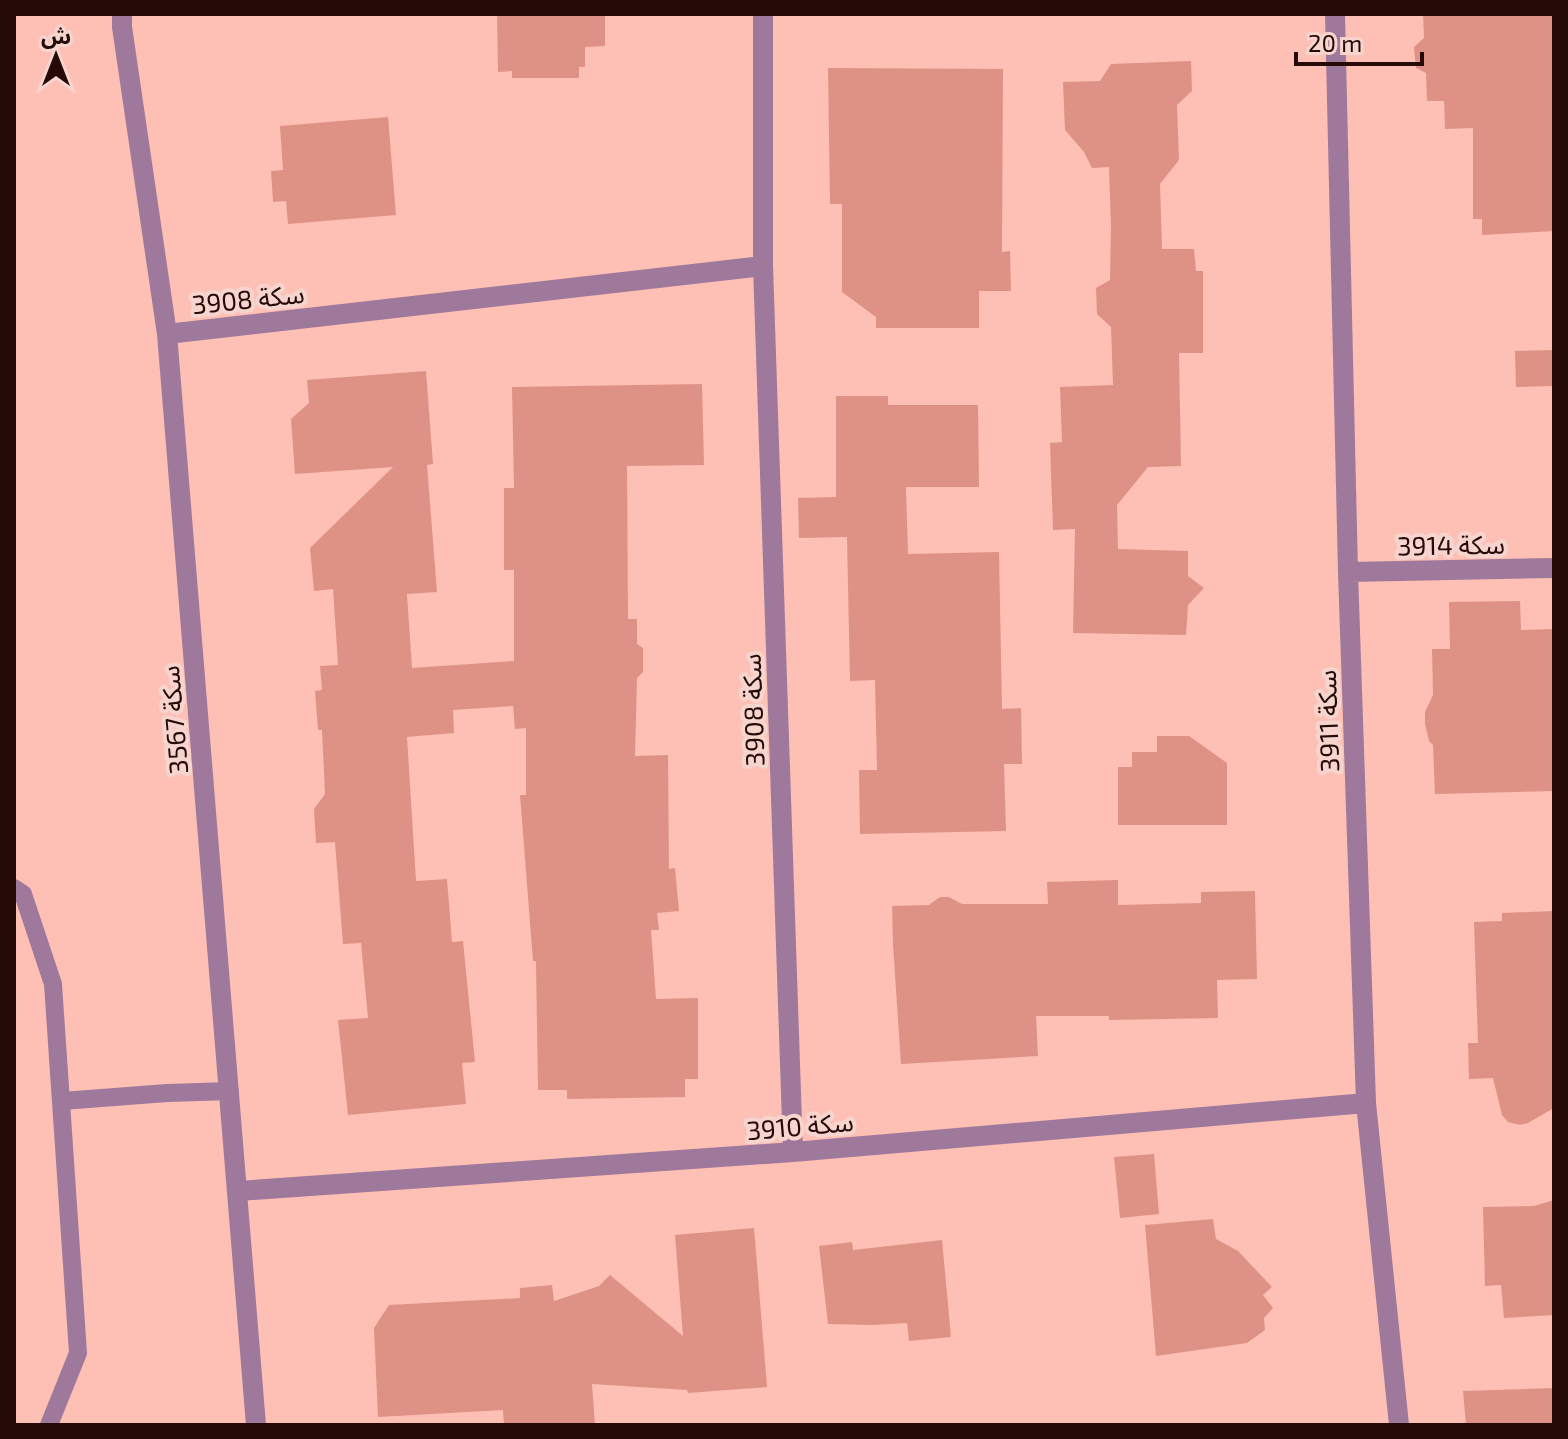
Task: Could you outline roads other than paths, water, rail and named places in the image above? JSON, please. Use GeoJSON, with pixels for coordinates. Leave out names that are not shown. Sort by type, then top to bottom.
{"type":"FeatureCollection","features":[{"type":"Feature","properties":{"kind":"street","name":"سكة 3567"},"geometry":{"type":"LineString","coordinates":[[122,14],[167,334],[256,1425]]}},
{"type":"Feature","properties":{"kind":"street","name":"سكة 3908"},"geometry":{"type":"LineString","coordinates":[[763,14],[763,266],[793,1152]]}},
{"type":"Feature","properties":{"kind":"street","name":"سكة 3911"},"geometry":{"type":"LineString","coordinates":[[1335,14],[1348,572],[1366,1103],[1399,1425]]}},
{"type":"Feature","properties":{"kind":"street","name":"سكة 3908"},"geometry":{"type":"LineString","coordinates":[[167,334],[763,266]]}},
{"type":"Feature","properties":{"kind":"street","name":"سكة 3914"},"geometry":{"type":"LineString","coordinates":[[1348,572],[1554,568]]}},
{"type":"Feature","properties":{"kind":"street","name":"سكة 3910"},"geometry":{"type":"LineString","coordinates":[[238,1191],[793,1152],[1366,1103]]}},
{"type":"Feature","properties":{"kind":"lane"},"geometry":{"type":"LineString","coordinates":[[14,888],[23,894],[53,984],[62,1101],[78,1353],[49,1425]]}},
{"type":"Feature","properties":{"kind":"lane"},"geometry":{"type":"LineString","coordinates":[[62,1101],[230,1091]]}}]}
